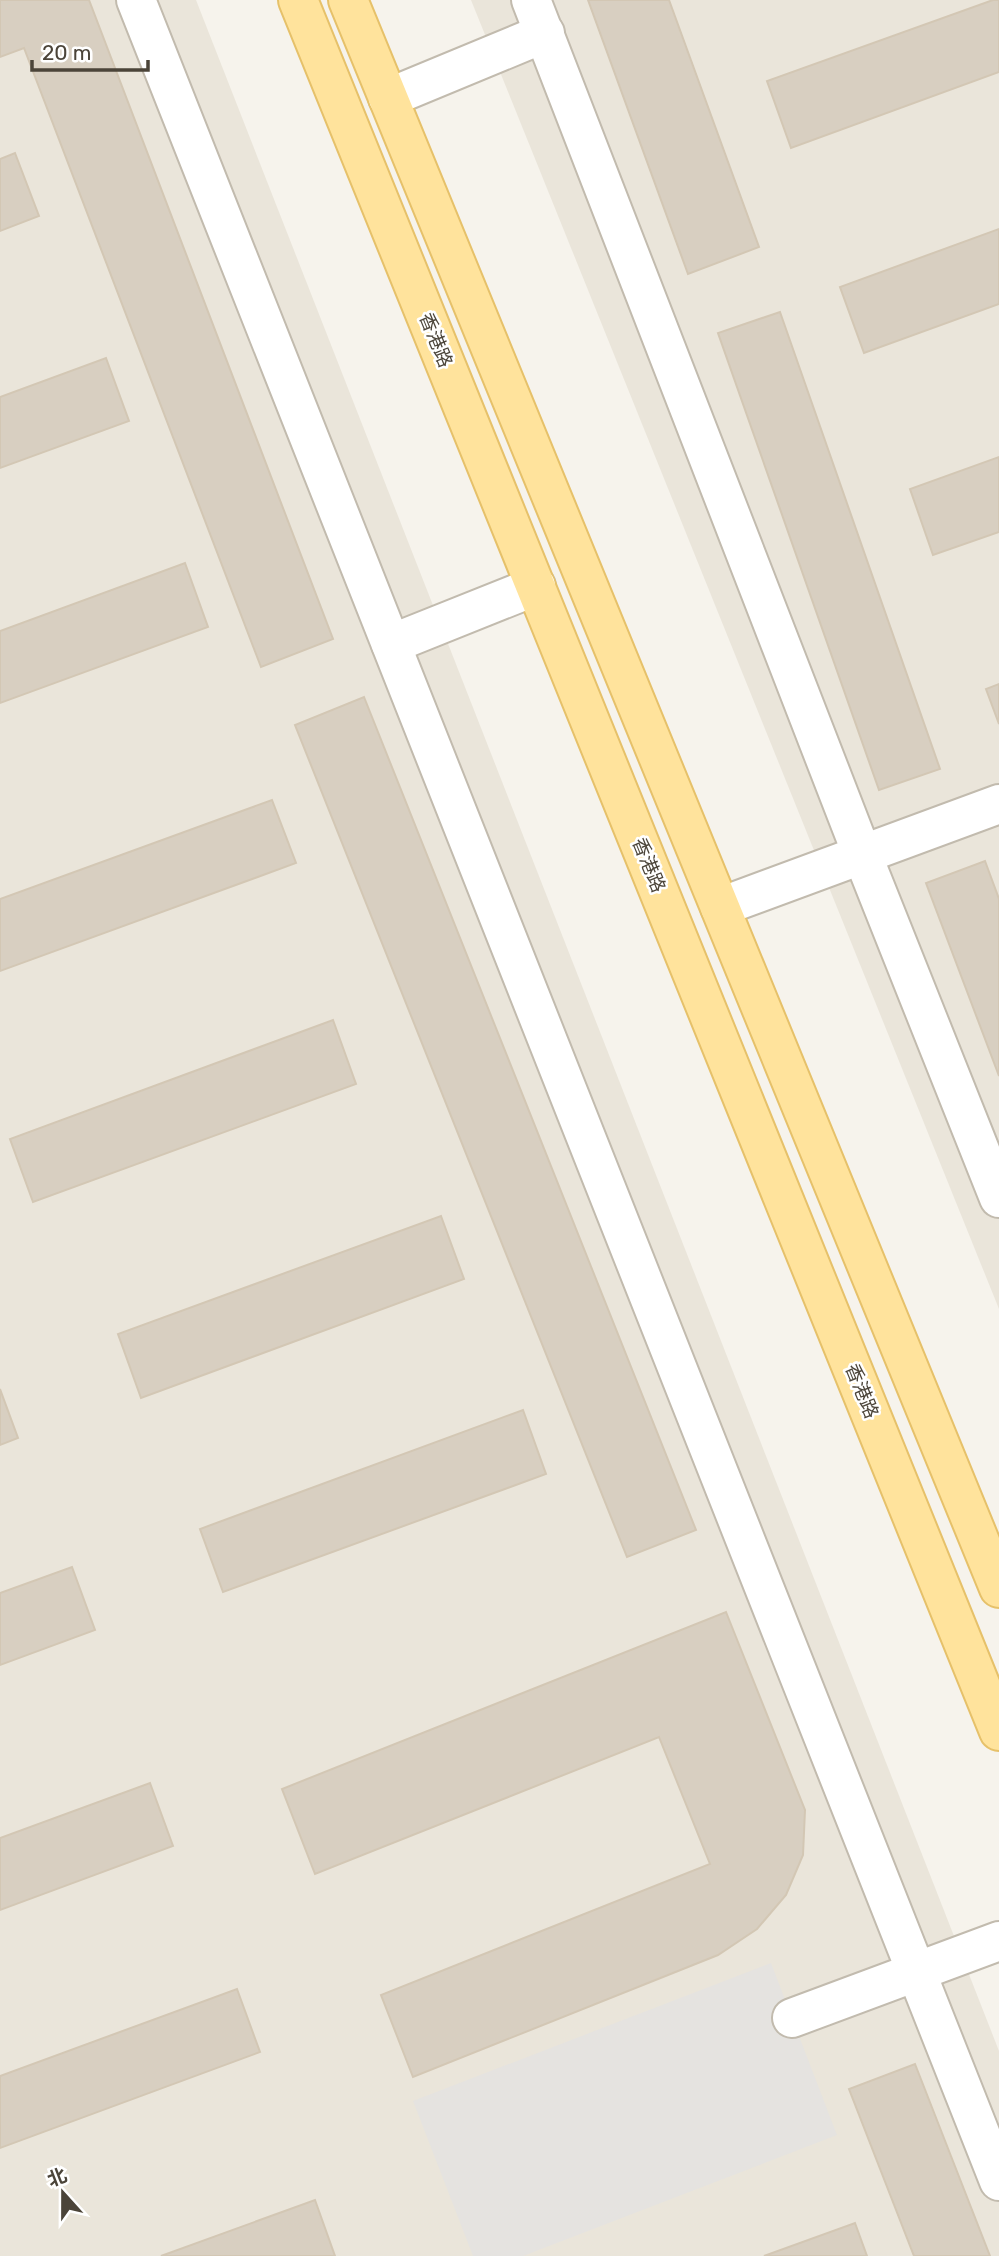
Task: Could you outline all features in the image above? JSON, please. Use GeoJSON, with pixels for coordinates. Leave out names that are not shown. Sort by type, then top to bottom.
{"type":"FeatureCollection","features":[{"type":"Feature","properties":{"kind":"main road","name":"香港路"},"geometry":{"type":"LineString","coordinates":[[298,0],[999,1731]]}},
{"type":"Feature","properties":{"kind":"main road"},"geometry":{"type":"LineString","coordinates":[[348,0],[999,1588]]}},
{"type":"Feature","properties":{"kind":"lane"},"geometry":{"type":"LineString","coordinates":[[136,0],[999,2181]]}},
{"type":"Feature","properties":{"kind":"lane"},"geometry":{"type":"LineString","coordinates":[[388,98],[538,17],[862,854],[999,1198]]}},
{"type":"Feature","properties":{"kind":"lane"},"geometry":{"type":"LineString","coordinates":[[391,644],[536,586]]}},
{"type":"Feature","properties":{"kind":"lane"},"geometry":{"type":"LineString","coordinates":[[720,907],[999,804]]}},
{"type":"Feature","properties":{"kind":"lane"},"geometry":{"type":"LineString","coordinates":[[792,2018],[999,1941]]}},
{"type":"Feature","properties":{"kind":"shaded area"},"geometry":{"type":"Polygon","coordinates":[[[0,0],[196,0],[999,2051],[999,2256],[0,2256],[0,0]]]}},
{"type":"Feature","properties":{"kind":"shaded area"},"geometry":{"type":"Polygon","coordinates":[[[471,0],[999,0],[999,1309],[471,0]]]}},
{"type":"Feature","properties":{"kind":"shaded area"},"geometry":{"type":"Polygon","coordinates":[[[771,1963],[837,2135],[523,2256],[473,2256],[413,2101],[771,1963]]]}},
{"type":"Feature","properties":{"kind":"building"},"geometry":{"type":"Polygon","coordinates":[[[0,0],[89,0],[333,639],[261,667],[24,48],[0,57],[0,0]]]}},
{"type":"Feature","properties":{"kind":"building"},"geometry":{"type":"Polygon","coordinates":[[[588,0],[669,0],[759,247],[688,274],[588,0]]]}},
{"type":"Feature","properties":{"kind":"building"},"geometry":{"type":"Polygon","coordinates":[[[999,0],[999,72],[791,148],[767,81],[999,0]]]}},
{"type":"Feature","properties":{"kind":"building"},"geometry":{"type":"Polygon","coordinates":[[[15,153],[39,216],[0,231],[0,159],[15,153]]]}},
{"type":"Feature","properties":{"kind":"building"},"geometry":{"type":"Polygon","coordinates":[[[999,229],[999,304],[864,353],[840,287],[999,229]]]}},
{"type":"Feature","properties":{"kind":"building"},"geometry":{"type":"Polygon","coordinates":[[[780,312],[940,769],[879,790],[718,333],[780,312]]]}},
{"type":"Feature","properties":{"kind":"building"},"geometry":{"type":"Polygon","coordinates":[[[106,358],[129,421],[0,468],[0,397],[106,358]]]}},
{"type":"Feature","properties":{"kind":"building"},"geometry":{"type":"Polygon","coordinates":[[[999,457],[999,532],[933,555],[910,489],[999,457]]]}},
{"type":"Feature","properties":{"kind":"building"},"geometry":{"type":"Polygon","coordinates":[[[185,563],[208,627],[0,703],[0,631],[185,563]]]}},
{"type":"Feature","properties":{"kind":"building"},"geometry":{"type":"Polygon","coordinates":[[[999,684],[999,724],[986,689],[999,684]]]}},
{"type":"Feature","properties":{"kind":"building"},"geometry":{"type":"Polygon","coordinates":[[[364,697],[696,1530],[627,1557],[295,725],[364,697]]]}},
{"type":"Feature","properties":{"kind":"building"},"geometry":{"type":"Polygon","coordinates":[[[272,800],[296,863],[0,971],[0,899],[272,800]]]}},
{"type":"Feature","properties":{"kind":"building"},"geometry":{"type":"Polygon","coordinates":[[[985,861],[999,899],[999,1076],[926,883],[985,861]]]}},
{"type":"Feature","properties":{"kind":"building"},"geometry":{"type":"Polygon","coordinates":[[[333,1020],[356,1084],[33,1202],[10,1139],[333,1020]]]}},
{"type":"Feature","properties":{"kind":"building"},"geometry":{"type":"Polygon","coordinates":[[[441,1216],[464,1279],[141,1398],[118,1334],[441,1216]]]}},
{"type":"Feature","properties":{"kind":"building"},"geometry":{"type":"Polygon","coordinates":[[[0,1389],[18,1438],[0,1445],[0,1389]]]}},
{"type":"Feature","properties":{"kind":"building"},"geometry":{"type":"Polygon","coordinates":[[[523,1410],[546,1474],[223,1592],[200,1529],[523,1410]]]}},
{"type":"Feature","properties":{"kind":"building"},"geometry":{"type":"Polygon","coordinates":[[[72,1567],[95,1630],[0,1665],[0,1593],[72,1567]]]}},
{"type":"Feature","properties":{"kind":"building"},"geometry":{"type":"Polygon","coordinates":[[[726,1612],[805,1810],[803,1855],[786,1895],[757,1929],[718,1955],[413,2077],[381,1995],[710,1864],[659,1737],[315,1874],[282,1789],[726,1612]]]}},
{"type":"Feature","properties":{"kind":"building"},"geometry":{"type":"Polygon","coordinates":[[[150,1783],[173,1846],[0,1910],[0,1838],[150,1783]]]}},
{"type":"Feature","properties":{"kind":"building"},"geometry":{"type":"Polygon","coordinates":[[[237,1989],[260,2052],[0,2148],[0,2076],[237,1989]]]}},
{"type":"Feature","properties":{"kind":"building"},"geometry":{"type":"Polygon","coordinates":[[[915,2064],[990,2256],[914,2256],[849,2089],[915,2064]]]}},
{"type":"Feature","properties":{"kind":"building"},"geometry":{"type":"Polygon","coordinates":[[[315,2200],[335,2256],[161,2256],[315,2200]]]}},
{"type":"Feature","properties":{"kind":"building"},"geometry":{"type":"Polygon","coordinates":[[[855,2223],[867,2256],[764,2256],[855,2223]]]}}]}
